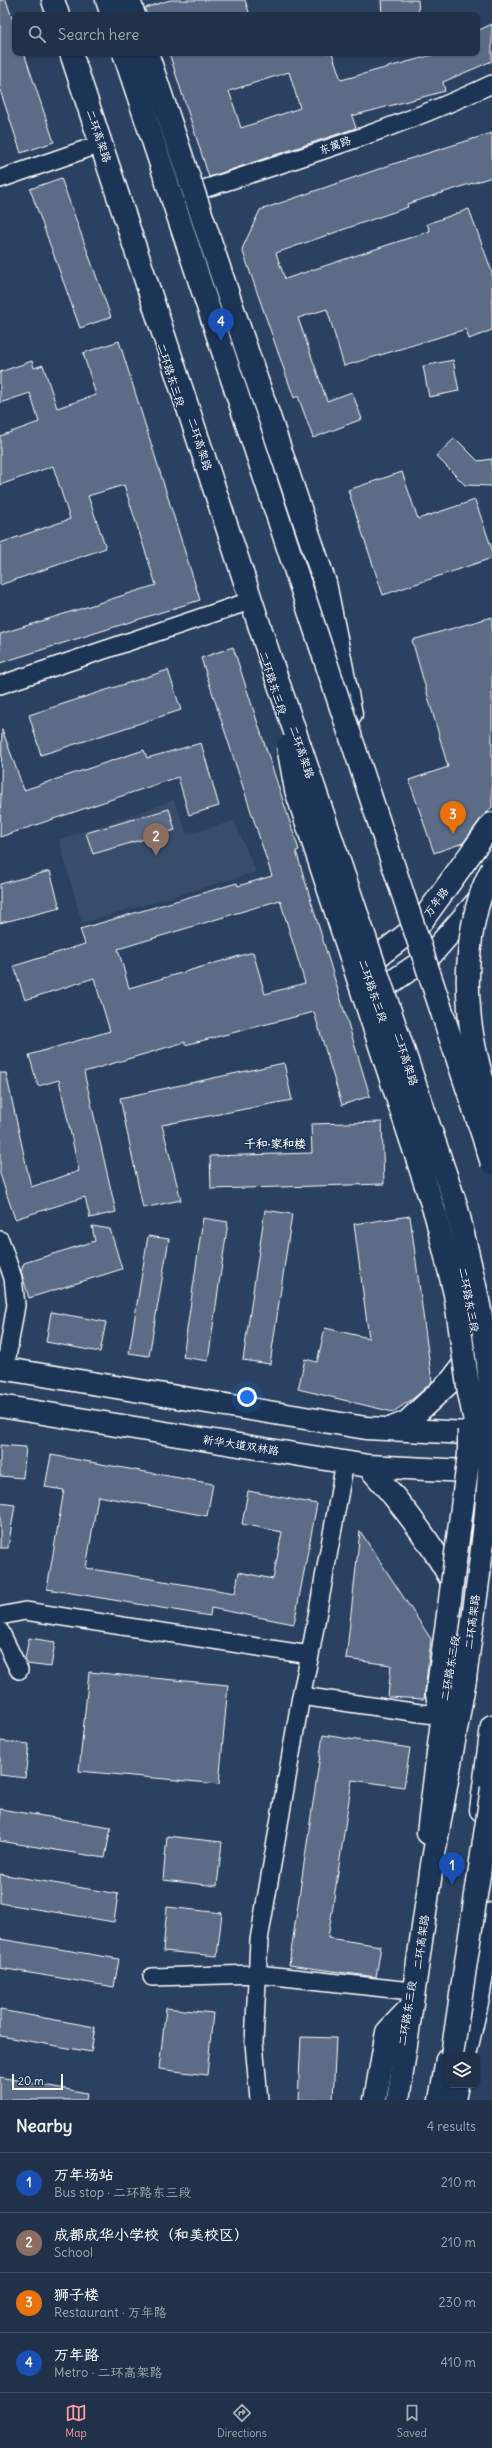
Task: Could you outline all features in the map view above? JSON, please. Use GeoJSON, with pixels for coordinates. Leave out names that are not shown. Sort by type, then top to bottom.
{"type":"FeatureCollection","features":[{"type":"Feature","properties":{"kind":"main road"},"geometry":{"type":"LineString","coordinates":[[47,0],[51,12]]}},
{"type":"Feature","properties":{"kind":"main road"},"geometry":{"type":"LineString","coordinates":[[53,0],[57,12]]}},
{"type":"Feature","properties":{"kind":"main road"},"geometry":{"type":"LineString","coordinates":[[107,0],[111,12]]}},
{"type":"Feature","properties":{"kind":"main road"},"geometry":{"type":"LineString","coordinates":[[115,0],[118,12]]}},
{"type":"Feature","properties":{"kind":"main road"},"geometry":{"type":"LineString","coordinates":[[129,0],[133,12]]}},
{"type":"Feature","properties":{"kind":"main road","name":"二环路东三段"},"geometry":{"type":"LineString","coordinates":[[65,56],[247,602],[374,994],[452,1218],[476,1324],[487,1434],[489,1478],[455,1608],[437,1694],[441,1716],[409,2001],[392,2100]]}},
{"type":"Feature","properties":{"kind":"main road","name":"二环高架路"},"geometry":{"type":"LineString","coordinates":[[72,56],[276,676],[456,1205],[476,1286],[486,1353],[491,1416],[486,1510],[465,1679],[432,1865],[398,2100]]}},
{"type":"Feature","properties":{"kind":"main road"},"geometry":{"type":"LineString","coordinates":[[125,56],[492,1162]]}},
{"type":"Feature","properties":{"kind":"main road"},"geometry":{"type":"LineString","coordinates":[[132,56],[176,198],[492,1141]]}},
{"type":"Feature","properties":{"kind":"main road"},"geometry":{"type":"LineString","coordinates":[[148,56],[325,583],[353,725]]}},
{"type":"Feature","properties":{"kind":"main road"},"geometry":{"type":"LineString","coordinates":[[276,676],[296,790],[436,1216],[455,1294],[469,1393],[489,1478]]}},
{"type":"Feature","properties":{"kind":"main road","name":"万年路"},"geometry":{"type":"LineString","coordinates":[[365,966],[419,925],[492,824]]}},
{"type":"Feature","properties":{"kind":"main road"},"geometry":{"type":"LineString","coordinates":[[492,869],[476,912],[470,952],[469,1008],[492,1118]]}},
{"type":"Feature","properties":{"kind":"main road"},"geometry":{"type":"LineString","coordinates":[[374,994],[430,956],[492,884]]}},
{"type":"Feature","properties":{"kind":"main road"},"geometry":{"type":"LineString","coordinates":[[390,1429],[407,1422],[452,1380],[469,1357],[476,1324]]}},
{"type":"Feature","properties":{"kind":"main road"},"geometry":{"type":"LineString","coordinates":[[2,1368],[358,1426],[487,1434]]}},
{"type":"Feature","properties":{"kind":"main road"},"geometry":{"type":"LineString","coordinates":[[455,1608],[469,1454],[469,1393]]}},
{"type":"Feature","properties":{"kind":"main road","name":"新华大道双林路"},"geometry":{"type":"LineString","coordinates":[[0,1406],[368,1466],[489,1478]]}},
{"type":"Feature","properties":{"kind":"main road"},"geometry":{"type":"LineString","coordinates":[[368,1466],[416,1523],[445,1566],[455,1608]]}},
{"type":"Feature","properties":{"kind":"main road"},"geometry":{"type":"LineString","coordinates":[[448,2052],[492,1726]]}},
{"type":"Feature","properties":{"kind":"main road"},"geometry":{"type":"LineString","coordinates":[[452,2052],[492,1788]]}},
{"type":"Feature","properties":{"kind":"main road"},"geometry":{"type":"LineString","coordinates":[[465,2052],[478,1998],[492,1914]]}},
{"type":"Feature","properties":{"kind":"main road"},"geometry":{"type":"LineString","coordinates":[[375,2100],[387,2032],[409,2001]]}},
{"type":"Feature","properties":{"kind":"main road"},"geometry":{"type":"LineString","coordinates":[[452,2030],[452,2052]]}},
{"type":"Feature","properties":{"kind":"main road"},"geometry":{"type":"LineString","coordinates":[[440,2100],[444,2077]]}},
{"type":"Feature","properties":{"kind":"main road"},"geometry":{"type":"LineString","coordinates":[[446,2100],[448,2088]]}},
{"type":"Feature","properties":{"kind":"main road"},"geometry":{"type":"LineString","coordinates":[[453,2088],[454,2100]]}},
{"type":"Feature","properties":{"kind":"main road"},"geometry":{"type":"LineString","coordinates":[[454,2100],[456,2088]]}},
{"type":"Feature","properties":{"kind":"street","name":"东篱路"},"geometry":{"type":"LineString","coordinates":[[176,198],[432,110],[492,84]]}},
{"type":"Feature","properties":{"kind":"street"},"geometry":{"type":"LineString","coordinates":[[0,179],[95,146]]}},
{"type":"Feature","properties":{"kind":"street"},"geometry":{"type":"LineString","coordinates":[[0,685],[247,602]]}},
{"type":"Feature","properties":{"kind":"street"},"geometry":{"type":"LineString","coordinates":[[0,1240],[12,1278],[16,1305],[2,1368]]}},
{"type":"Feature","properties":{"kind":"street"},"geometry":{"type":"LineString","coordinates":[[259,2100],[254,2043],[259,1940],[301,1696],[310,1655],[345,1462]]}},
{"type":"Feature","properties":{"kind":"street"},"geometry":{"type":"LineString","coordinates":[[0,1616],[25,1610],[310,1655]]}},
{"type":"Feature","properties":{"kind":"street"},"geometry":{"type":"LineString","coordinates":[[0,1631],[20,1670]]}},
{"type":"Feature","properties":{"kind":"street"},"geometry":{"type":"LineString","coordinates":[[301,1696],[441,1716]]}},
{"type":"Feature","properties":{"kind":"street"},"geometry":{"type":"LineString","coordinates":[[152,1977],[258,1974],[409,2001]]}},
{"type":"Feature","properties":{"kind":"shaded area"},"geometry":{"type":"Polygon","coordinates":[[[174,800],[187,834],[234,821],[256,872],[82,923],[59,840],[174,800]]]}},
{"type":"Feature","properties":{"kind":"building"},"geometry":{"type":"Polygon","coordinates":[[[0,0],[6,0],[12,18],[12,56],[25,56],[54,142],[21,153],[0,90],[0,0]]]}},
{"type":"Feature","properties":{"kind":"building"},"geometry":{"type":"Polygon","coordinates":[[[170,0],[245,0],[249,12],[146,12],[145,8],[170,0]]]}},
{"type":"Feature","properties":{"kind":"building"},"geometry":{"type":"Polygon","coordinates":[[[381,0],[418,0],[419,12],[382,12],[381,0]]]}},
{"type":"Feature","properties":{"kind":"building"},"geometry":{"type":"Polygon","coordinates":[[[492,24],[492,61],[443,82],[445,91],[352,116],[356,128],[209,177],[170,56],[333,56],[341,80],[429,56],[480,56],[480,30],[492,24]],[[289,72],[229,91],[241,128],[300,108],[289,72]]]}},
{"type":"Feature","properties":{"kind":"building"},"geometry":{"type":"Polygon","coordinates":[[[492,133],[492,177],[407,204],[408,207],[276,253],[285,279],[430,231],[427,224],[469,209],[492,272],[492,330],[469,339],[466,329],[344,366],[327,309],[298,318],[327,401],[352,392],[362,419],[313,438],[298,396],[294,398],[242,249],[260,210],[393,164],[492,133]]]}},
{"type":"Feature","properties":{"kind":"building"},"geometry":{"type":"Polygon","coordinates":[[[61,178],[111,317],[80,328],[30,189],[61,178]]]}},
{"type":"Feature","properties":{"kind":"building"},"geometry":{"type":"Polygon","coordinates":[[[119,341],[200,600],[0,663],[0,634],[156,585],[124,485],[88,496],[106,548],[0,585],[0,543],[70,519],[53,466],[0,485],[0,436],[39,422],[30,393],[0,403],[0,372],[32,361],[34,368],[43,365],[57,408],[96,395],[83,353],[119,341]]]}},
{"type":"Feature","properties":{"kind":"building"},"geometry":{"type":"Polygon","coordinates":[[[453,360],[459,391],[429,397],[423,366],[453,360]]]}},
{"type":"Feature","properties":{"kind":"building"},"geometry":{"type":"Polygon","coordinates":[[[455,438],[478,461],[492,459],[492,486],[465,485],[436,456],[455,438]]]}},
{"type":"Feature","properties":{"kind":"building"},"geometry":{"type":"Polygon","coordinates":[[[402,472],[418,519],[475,500],[492,549],[492,558],[383,595],[348,490],[402,472]]]}},
{"type":"Feature","properties":{"kind":"building"},"geometry":{"type":"Polygon","coordinates":[[[492,617],[492,807],[482,817],[463,843],[434,853],[409,780],[448,767],[412,640],[492,617]]]}},
{"type":"Feature","properties":{"kind":"building"},"geometry":{"type":"Polygon","coordinates":[[[233,647],[299,850],[296,851],[370,1096],[342,1105],[314,1012],[185,1045],[185,1042],[84,1072],[116,1212],[90,1218],[85,1197],[15,1219],[0,1174],[0,1073],[6,1073],[31,1187],[79,1171],[59,1080],[38,1086],[29,1055],[110,1031],[94,978],[25,1000],[14,966],[85,944],[80,929],[237,883],[238,886],[272,876],[201,658],[233,647]],[[280,900],[118,949],[129,988],[253,952],[265,994],[305,983],[280,900]]]}},
{"type":"Feature","properties":{"kind":"building"},"geometry":{"type":"Polygon","coordinates":[[[168,670],[181,710],[41,755],[29,715],[168,670]]]}},
{"type":"Feature","properties":{"kind":"building"},"geometry":{"type":"Polygon","coordinates":[[[2,729],[24,790],[144,750],[147,758],[201,743],[219,806],[189,815],[178,777],[0,837],[2,729]]]}},
{"type":"Feature","properties":{"kind":"building"},"geometry":{"type":"Polygon","coordinates":[[[169,809],[175,830],[93,854],[86,833],[169,809]]]}},
{"type":"Feature","properties":{"kind":"building"},"geometry":{"type":"Polygon","coordinates":[[[50,871],[60,908],[0,923],[0,884],[50,871]]]}},
{"type":"Feature","properties":{"kind":"building"},"geometry":{"type":"Polygon","coordinates":[[[284,1063],[292,1100],[162,1125],[181,1200],[143,1208],[120,1098],[284,1063]]]}},
{"type":"Feature","properties":{"kind":"building"},"geometry":{"type":"Polygon","coordinates":[[[382,1122],[384,1184],[211,1189],[210,1156],[312,1153],[311,1124],[382,1122]]]}},
{"type":"Feature","properties":{"kind":"building"},"geometry":{"type":"Polygon","coordinates":[[[265,1210],[292,1214],[270,1364],[243,1360],[265,1210]]]}},
{"type":"Feature","properties":{"kind":"building"},"geometry":{"type":"Polygon","coordinates":[[[410,1216],[432,1382],[414,1398],[393,1412],[298,1389],[305,1359],[317,1362],[325,1328],[369,1338],[354,1224],[410,1216]]]}},
{"type":"Feature","properties":{"kind":"building"},"geometry":{"type":"Polygon","coordinates":[[[203,1218],[228,1222],[208,1361],[183,1357],[203,1218]]]}},
{"type":"Feature","properties":{"kind":"building"},"geometry":{"type":"Polygon","coordinates":[[[92,1226],[110,1229],[122,1269],[29,1298],[21,1271],[24,1263],[95,1241],[92,1226]]]}},
{"type":"Feature","properties":{"kind":"building"},"geometry":{"type":"Polygon","coordinates":[[[148,1236],[169,1239],[149,1356],[129,1353],[148,1236]]]}},
{"type":"Feature","properties":{"kind":"building"},"geometry":{"type":"Polygon","coordinates":[[[51,1312],[106,1322],[100,1352],[46,1342],[51,1312]]]}},
{"type":"Feature","properties":{"kind":"building"},"geometry":{"type":"Polygon","coordinates":[[[0,1445],[26,1447],[23,1478],[0,1476],[0,1445]]]}},
{"type":"Feature","properties":{"kind":"building"},"geometry":{"type":"Polygon","coordinates":[[[51,1455],[213,1484],[207,1516],[98,1496],[86,1568],[235,1593],[239,1572],[273,1579],[282,1532],[242,1524],[248,1491],[317,1504],[294,1624],[211,1608],[210,1616],[47,1589],[64,1490],[45,1487],[51,1455]]]}},
{"type":"Feature","properties":{"kind":"building"},"geometry":{"type":"Polygon","coordinates":[[[0,1503],[15,1505],[8,1548],[0,1548],[0,1503]]]}},
{"type":"Feature","properties":{"kind":"building"},"geometry":{"type":"Polygon","coordinates":[[[360,1531],[431,1639],[424,1699],[388,1697],[391,1665],[346,1659],[360,1531]]]}},
{"type":"Feature","properties":{"kind":"building"},"geometry":{"type":"Polygon","coordinates":[[[29,1638],[55,1642],[51,1667],[27,1664],[25,1659],[29,1638]]]}},
{"type":"Feature","properties":{"kind":"building"},"geometry":{"type":"Polygon","coordinates":[[[89,1672],[228,1685],[219,1784],[79,1771],[89,1672]]]}},
{"type":"Feature","properties":{"kind":"building"},"geometry":{"type":"Polygon","coordinates":[[[323,1735],[410,1748],[404,1787],[352,1780],[328,1938],[381,1946],[376,1977],[289,1965],[323,1735]]]}},
{"type":"Feature","properties":{"kind":"building"},"geometry":{"type":"Polygon","coordinates":[[[0,1741],[29,1744],[25,1778],[0,1775],[0,1741]]]}},
{"type":"Feature","properties":{"kind":"building"},"geometry":{"type":"Polygon","coordinates":[[[0,1809],[111,1827],[105,1858],[0,1841],[0,1809]]]}},
{"type":"Feature","properties":{"kind":"building"},"geometry":{"type":"Polygon","coordinates":[[[167,1836],[222,1842],[217,1886],[163,1880],[167,1836]]]}},
{"type":"Feature","properties":{"kind":"building"},"geometry":{"type":"Polygon","coordinates":[[[0,1874],[118,1894],[114,1922],[0,1903],[0,1874]]]}},
{"type":"Feature","properties":{"kind":"building"},"geometry":{"type":"Polygon","coordinates":[[[167,1907],[222,1913],[217,1956],[163,1951],[167,1907]]]}},
{"type":"Feature","properties":{"kind":"building"},"geometry":{"type":"Polygon","coordinates":[[[0,1939],[119,1959],[114,1987],[0,1968],[0,1939]]]}},
{"type":"Feature","properties":{"kind":"building"},"geometry":{"type":"Polygon","coordinates":[[[166,2008],[213,2013],[207,2075],[159,2069],[166,2008]]]}},
{"type":"Feature","properties":{"kind":"building"},"geometry":{"type":"Polygon","coordinates":[[[0,2010],[95,2027],[91,2052],[0,2036],[0,2010]]]}},
{"type":"Feature","properties":{"kind":"building"},"geometry":{"type":"Polygon","coordinates":[[[301,2037],[336,2038],[333,2100],[298,2100],[301,2037]]]}},
{"type":"Feature","properties":{"kind":"building"},"geometry":{"type":"Polygon","coordinates":[[[0,2077],[87,2093],[86,2100],[0,2100],[0,2077]]]}},
{"type":"Feature","properties":{"kind":"place","name":"万年路"},"geometry":{"type":"Point","coordinates":[221,341]}},
{"type":"Feature","properties":{"kind":"place","name":"狮子楼"},"geometry":{"type":"Point","coordinates":[453,834]}},
{"type":"Feature","properties":{"kind":"place","name":"成都成华小学校（和美校区）"},"geometry":{"type":"Point","coordinates":[156,856]}},
{"type":"Feature","properties":{"kind":"place","name":"万年场站"},"geometry":{"type":"Point","coordinates":[452,1885]}},
{"type":"Feature","properties":{"kind":"district","name":"千和·家和楼"},"geometry":{"type":"Point","coordinates":[275,1143]}}]}
